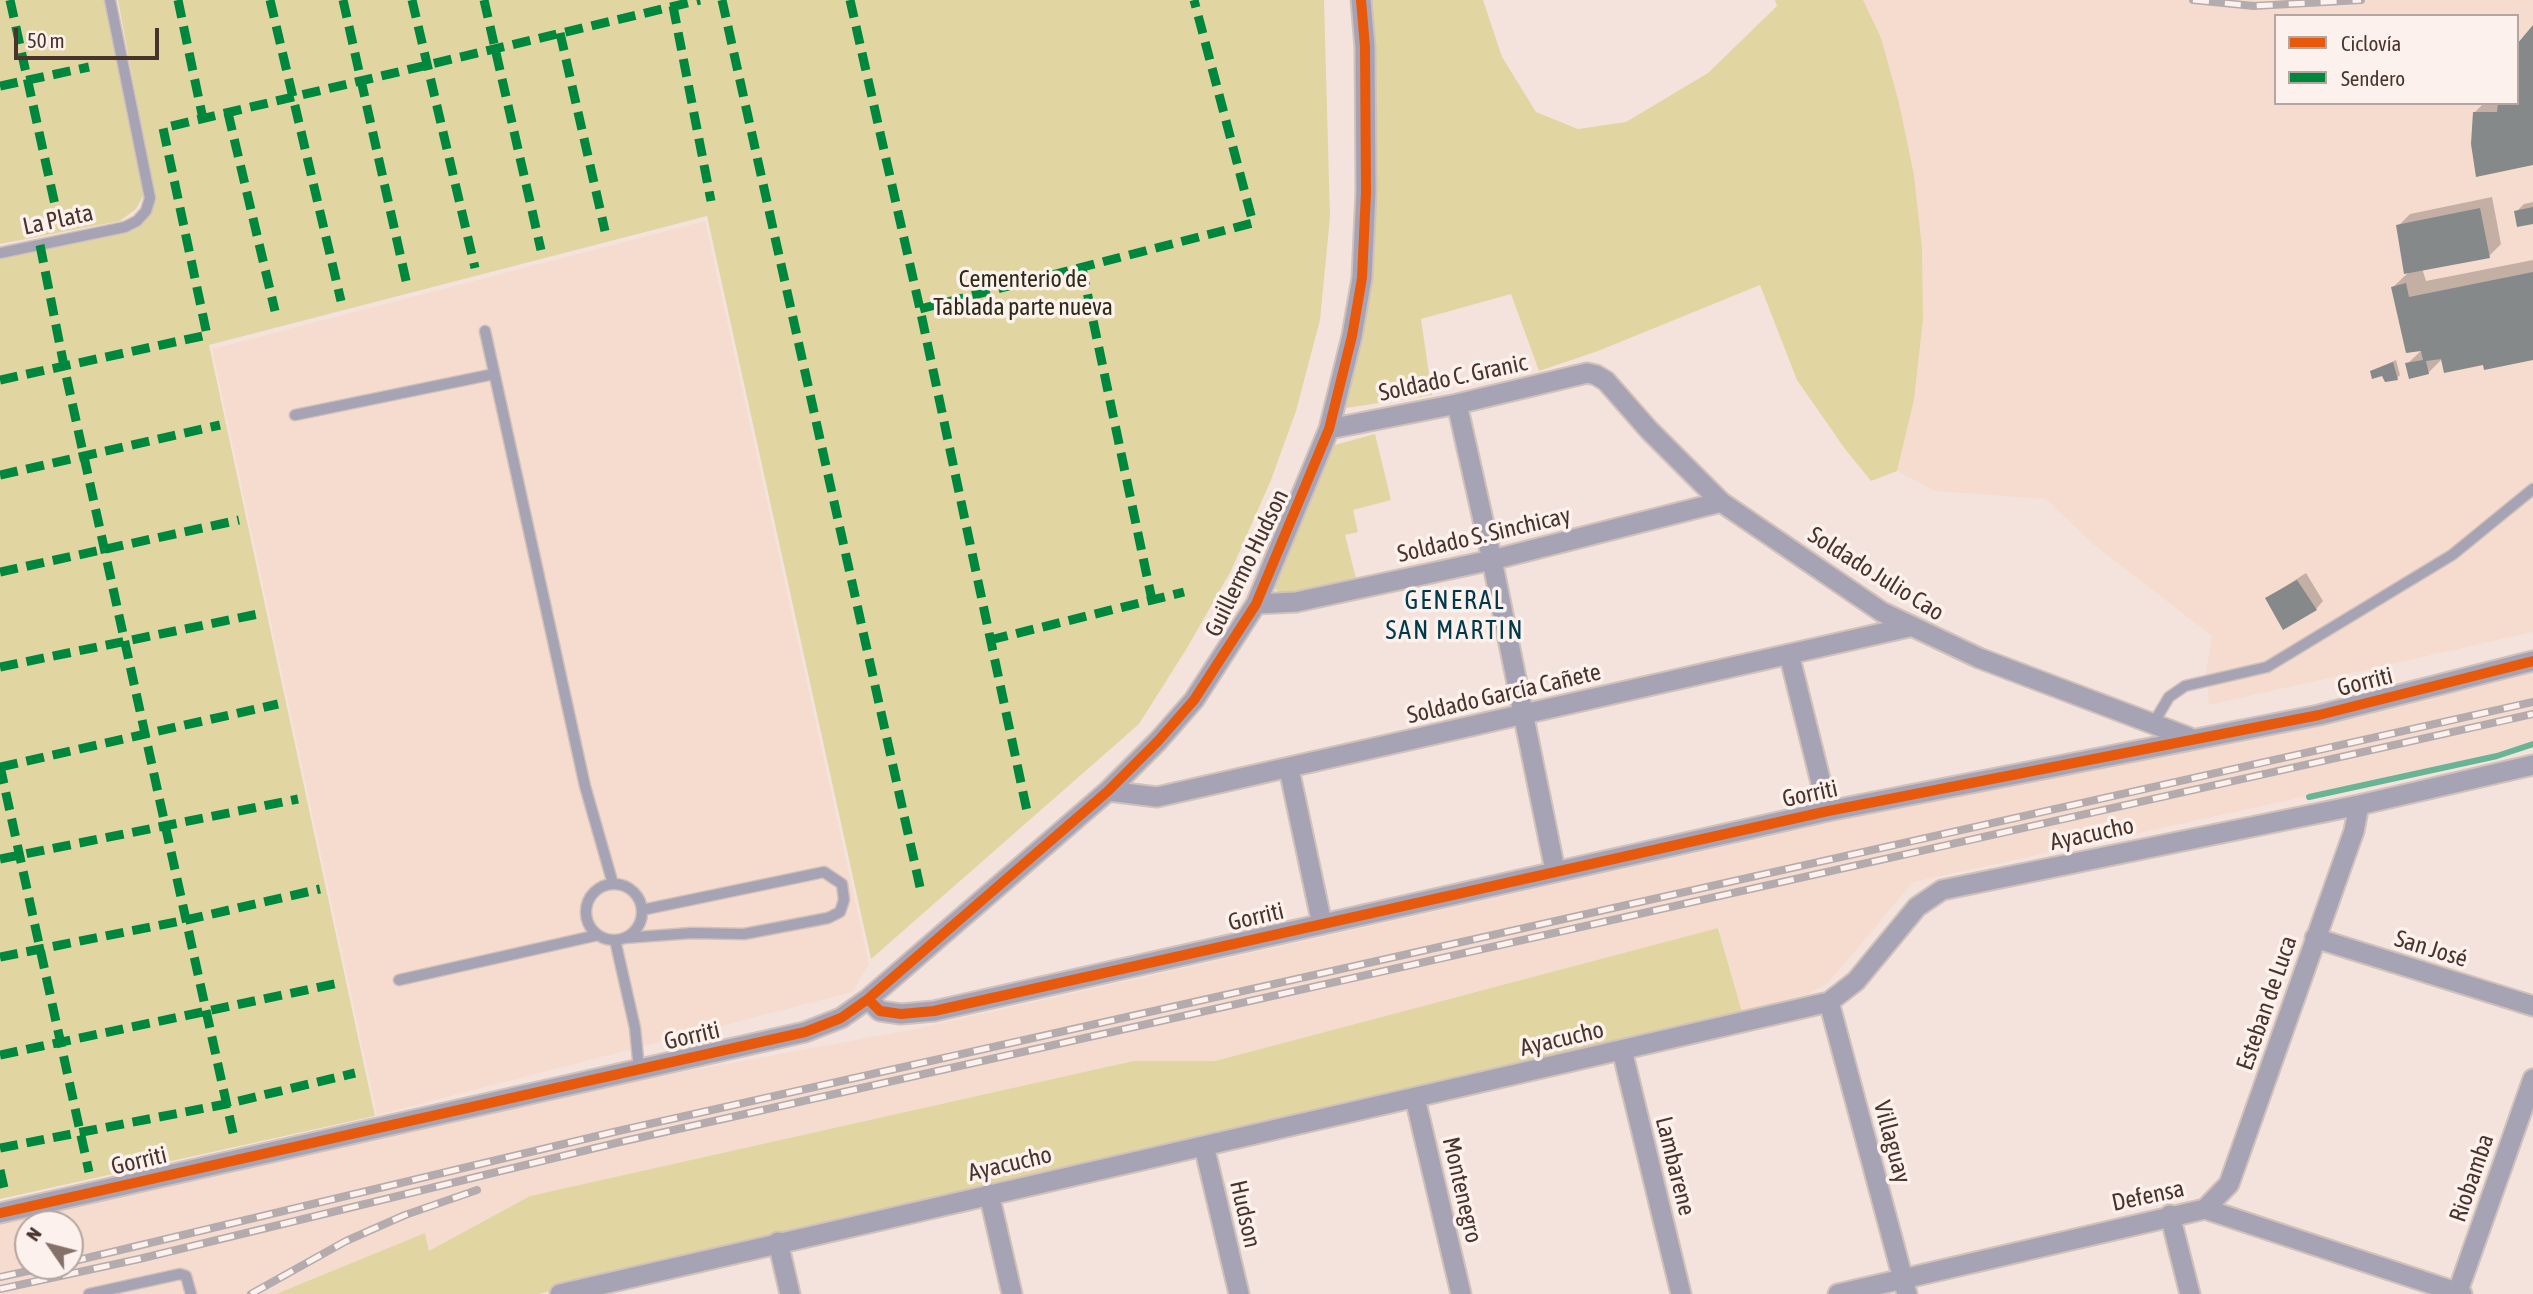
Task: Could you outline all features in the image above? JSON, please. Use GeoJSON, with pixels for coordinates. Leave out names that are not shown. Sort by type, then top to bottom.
{"type":"FeatureCollection","features":[{"type":"Feature","properties":{"kind":"street","name":"Guillermo Hudson"},"geometry":{"type":"LineString","coordinates":[[868,999],[1108,791],[1194,701],[1256,604],[1299,508],[1329,429],[1352,336],[1362,278],[1366,179],[1365,47],[1361,0]]}},
{"type":"Feature","properties":{"kind":"street","name":"Soldado C. Granic"},"geometry":{"type":"LineString","coordinates":[[1329,429],[1457,404],[1587,373]]}},
{"type":"Feature","properties":{"kind":"street","name":"Soldado Julio Cao"},"geometry":{"type":"LineString","coordinates":[[1587,373],[1606,381],[1649,430],[1721,502],[1846,589],[1909,627],[1979,659],[2189,738]]}},
{"type":"Feature","properties":{"kind":"street"},"geometry":{"type":"LineString","coordinates":[[1457,404],[1492,560],[1555,870]]}},
{"type":"Feature","properties":{"kind":"street","name":"Soldado S. Sinchicay"},"geometry":{"type":"LineString","coordinates":[[1256,604],[1296,602],[1492,560],[1721,502]]}},
{"type":"Feature","properties":{"kind":"street","name":"Soldado García Cañete"},"geometry":{"type":"LineString","coordinates":[[1108,791],[1157,797],[1909,627]]}},
{"type":"Feature","properties":{"kind":"street"},"geometry":{"type":"LineString","coordinates":[[1789,654],[1828,811]]}},
{"type":"Feature","properties":{"kind":"street","name":"Gorriti"},"geometry":{"type":"LineString","coordinates":[[0,1213],[805,1032],[841,1018],[868,999],[880,1010],[901,1014],[934,1010],[1828,811],[2189,738],[2319,715],[2533,662]]}},
{"type":"Feature","properties":{"kind":"street","name":"Ayacucho"},"geometry":{"type":"LineString","coordinates":[[562,1294],[778,1242],[1829,1002],[1856,981],[1917,907],[1942,890],[2533,765]]}},
{"type":"Feature","properties":{"kind":"street"},"geometry":{"type":"LineString","coordinates":[[1289,769],[1322,924]]}},
{"type":"Feature","properties":{"kind":"street","name":"Esteban de Luca"},"geometry":{"type":"LineString","coordinates":[[2205,1209],[2229,1184],[2354,831],[2358,804]]}},
{"type":"Feature","properties":{"kind":"street","name":"San José"},"geometry":{"type":"LineString","coordinates":[[2315,938],[2533,1006]]}},
{"type":"Feature","properties":{"kind":"street","name":"Villaguay"},"geometry":{"type":"LineString","coordinates":[[1829,1002],[1905,1287]]}},
{"type":"Feature","properties":{"kind":"street","name":"Lambarene"},"geometry":{"type":"LineString","coordinates":[[1622,1050],[1681,1294]]}},
{"type":"Feature","properties":{"kind":"street","name":"Riobamba"},"geometry":{"type":"LineString","coordinates":[[2459,1293],[2533,1079]]}},
{"type":"Feature","properties":{"kind":"street","name":"Montenegro"},"geometry":{"type":"LineString","coordinates":[[1415,1098],[1461,1294]]}},
{"type":"Feature","properties":{"kind":"street","name":"Hudson"},"geometry":{"type":"LineString","coordinates":[[1204,1146],[1238,1294]]}},
{"type":"Feature","properties":{"kind":"street"},"geometry":{"type":"LineString","coordinates":[[989,1194],[1012,1294]]}},
{"type":"Feature","properties":{"kind":"street","name":"Defensa"},"geometry":{"type":"LineString","coordinates":[[1838,1294],[1905,1287],[2170,1215],[2205,1209],[2459,1293]]}},
{"type":"Feature","properties":{"kind":"street"},"geometry":{"type":"LineString","coordinates":[[2170,1215],[2190,1294]]}},
{"type":"Feature","properties":{"kind":"street"},"geometry":{"type":"LineString","coordinates":[[778,1242],[790,1294]]}},
{"type":"Feature","properties":{"kind":"lane","name":"La Plata"},"geometry":{"type":"LineString","coordinates":[[0,253],[125,227],[137,221],[146,211],[150,198],[110,0]]}},
{"type":"Feature","properties":{"kind":"lane"},"geometry":{"type":"LineString","coordinates":[[485,331],[585,786],[613,884]]}},
{"type":"Feature","properties":{"kind":"lane"},"geometry":{"type":"LineString","coordinates":[[295,415],[494,374]]}},
{"type":"Feature","properties":{"kind":"lane"},"geometry":{"type":"LineString","coordinates":[[2153,724],[2169,697],[2185,686],[2267,667],[2452,555],[2533,489]]}},
{"type":"Feature","properties":{"kind":"lane"},"geometry":{"type":"LineString","coordinates":[[399,979],[598,935],[620,939],[692,933],[744,933],[828,918],[840,912],[844,900],[842,884],[824,872],[642,910]]}},
{"type":"Feature","properties":{"kind":"lane"},"geometry":{"type":"LineString","coordinates":[[598,935],[587,922],[587,904],[596,890],[613,884],[629,888],[640,901],[642,910],[638,927],[620,939]]}},
{"type":"Feature","properties":{"kind":"lane"},"geometry":{"type":"LineString","coordinates":[[620,939],[639,1069]]}},
{"type":"Feature","properties":{"kind":"lane"},"geometry":{"type":"LineString","coordinates":[[89,1294],[180,1274],[186,1276],[191,1294]]}},
{"type":"Feature","properties":{"kind":"shaded area"},"geometry":{"type":"Polygon","coordinates":[[[1863,0],[2533,0],[2533,632],[2209,705],[2206,673],[2212,636],[2092,543],[2046,499],[1935,491],[1897,471],[1914,400],[1923,320],[1922,247],[1914,175],[1863,0]]]}},
{"type":"Feature","properties":{"kind":"shaded area"},"geometry":{"type":"Polygon","coordinates":[[[705,221],[869,964],[852,992],[377,1115],[212,349],[705,221]]]}},
{"type":"Feature","properties":{"kind":"shaded area"},"geometry":{"type":"Polygon","coordinates":[[[2533,664],[2533,747],[1913,882],[1828,983],[1808,994],[1742,1012],[1719,928],[1214,1061],[1132,1061],[530,1196],[429,1252],[425,1234],[276,1294],[0,1294],[0,1224],[14,1221],[14,1280],[84,1280],[84,1210],[62,1210],[656,1077],[915,1029],[2533,664]]]}},
{"type":"Feature","properties":{"kind":"green space"},"geometry":{"type":"Polygon","coordinates":[[[0,0],[106,0],[147,189],[136,209],[120,221],[0,244],[0,0]]]}},
{"type":"Feature","properties":{"kind":"green space","name":"Cementerio de Tablada parte nueva"},"geometry":{"type":"Polygon","coordinates":[[[118,0],[1324,0],[1330,217],[1320,320],[1296,411],[1271,480],[1231,571],[1139,724],[871,959],[707,216],[209,345],[375,1116],[0,1199],[0,259],[134,230],[143,224],[155,200],[118,0]]]}},
{"type":"Feature","properties":{"kind":"green space"},"geometry":{"type":"Polygon","coordinates":[[[1371,0],[1483,0],[1502,57],[1536,112],[1578,129],[1626,122],[1708,73],[1777,6],[1775,0],[1863,0],[1881,38],[1899,103],[1914,175],[1922,247],[1923,320],[1914,400],[1897,471],[1871,481],[1845,449],[1797,380],[1760,285],[1598,351],[1539,371],[1511,294],[1421,319],[1432,395],[1346,408],[1372,259],[1376,67],[1371,0]]]}},
{"type":"Feature","properties":{"kind":"green space"},"geometry":{"type":"Polygon","coordinates":[[[1375,434],[1391,500],[1353,510],[1358,532],[1345,535],[1356,578],[1280,594],[1273,586],[1331,446],[1375,434]]]}},
{"type":"Feature","properties":{"kind":"green space"},"geometry":{"type":"Polygon","coordinates":[[[1718,928],[1742,1012],[539,1294],[276,1294],[425,1233],[429,1251],[530,1196],[1133,1061],[1215,1061],[1718,928]]]}},
{"type":"Feature","properties":{"kind":"building"},"geometry":{"type":"Polygon","coordinates":[[[2533,25],[2533,165],[2476,177],[2471,144],[2473,112],[2497,112],[2498,105],[2519,105],[2519,42],[2533,25]]]}},
{"type":"Feature","properties":{"kind":"building"},"geometry":{"type":"Polygon","coordinates":[[[2533,207],[2533,224],[2517,227],[2514,211],[2533,207]]]}},
{"type":"Feature","properties":{"kind":"building"},"geometry":{"type":"Polygon","coordinates":[[[2480,208],[2490,258],[2404,274],[2396,225],[2480,208]]]}},
{"type":"Feature","properties":{"kind":"building"},"geometry":{"type":"Polygon","coordinates":[[[2533,272],[2533,360],[2484,370],[2483,365],[2444,373],[2441,359],[2426,361],[2429,374],[2409,379],[2405,363],[2423,360],[2421,351],[2406,353],[2391,287],[2406,283],[2409,297],[2533,272]]]}},
{"type":"Feature","properties":{"kind":"building"},"geometry":{"type":"Polygon","coordinates":[[[2393,362],[2398,380],[2385,382],[2382,376],[2372,379],[2370,371],[2393,362]]]}},
{"type":"Feature","properties":{"kind":"building"},"geometry":{"type":"Polygon","coordinates":[[[2297,580],[2317,610],[2283,630],[2265,598],[2297,580]]]}},
{"type":"Feature","properties":{"kind":"waterway"},"geometry":{"type":"LineString","coordinates":[[2309,797],[2497,756],[2533,744]]}},
{"type":"Feature","properties":{"kind":"railway"},"geometry":{"type":"LineString","coordinates":[[2193,0],[2254,6],[2361,0]]}},
{"type":"Feature","properties":{"kind":"railway"},"geometry":{"type":"LineString","coordinates":[[84,1259],[618,1131],[2533,702]]}},
{"type":"Feature","properties":{"kind":"railway"},"geometry":{"type":"LineString","coordinates":[[0,1289],[139,1259],[620,1142],[2533,714]]}},
{"type":"Feature","properties":{"kind":"railway"},"geometry":{"type":"LineString","coordinates":[[251,1294],[346,1241],[405,1215],[477,1190]]}},
{"type":"Feature","properties":{"kind":"railway"},"geometry":{"type":"LineString","coordinates":[[0,1277],[14,1274]]}},
{"type":"Feature","properties":{"kind":"marked path"},"geometry":{"type":"LineString","coordinates":[[10,0],[57,214]]}},
{"type":"Feature","properties":{"kind":"marked path"},"geometry":{"type":"LineString","coordinates":[[178,0],[203,119]]}},
{"type":"Feature","properties":{"kind":"marked path"},"geometry":{"type":"LineString","coordinates":[[270,0],[341,301]]}},
{"type":"Feature","properties":{"kind":"marked path"},"geometry":{"type":"LineString","coordinates":[[343,0],[407,285]]}},
{"type":"Feature","properties":{"kind":"marked path"},"geometry":{"type":"LineString","coordinates":[[412,0],[475,268]]}},
{"type":"Feature","properties":{"kind":"marked path"},"geometry":{"type":"LineString","coordinates":[[484,0],[541,250]]}},
{"type":"Feature","properties":{"kind":"marked path"},"geometry":{"type":"LineString","coordinates":[[0,380],[207,335],[163,128],[700,0]]}},
{"type":"Feature","properties":{"kind":"marked path"},"geometry":{"type":"LineString","coordinates":[[722,0],[920,887]]}},
{"type":"Feature","properties":{"kind":"marked path"},"geometry":{"type":"LineString","coordinates":[[850,0],[920,309],[1027,811]]}},
{"type":"Feature","properties":{"kind":"marked path"},"geometry":{"type":"LineString","coordinates":[[920,309],[1253,223],[1194,0]]}},
{"type":"Feature","properties":{"kind":"marked path"},"geometry":{"type":"LineString","coordinates":[[673,6],[711,201]]}},
{"type":"Feature","properties":{"kind":"marked path"},"geometry":{"type":"LineString","coordinates":[[560,33],[605,231]]}},
{"type":"Feature","properties":{"kind":"marked path"},"geometry":{"type":"LineString","coordinates":[[0,86],[89,67]]}},
{"type":"Feature","properties":{"kind":"marked path"},"geometry":{"type":"LineString","coordinates":[[228,113],[275,311]]}},
{"type":"Feature","properties":{"kind":"marked path"},"geometry":{"type":"LineString","coordinates":[[40,245],[64,366],[235,1142]]}},
{"type":"Feature","properties":{"kind":"marked path"},"geometry":{"type":"LineString","coordinates":[[1082,268],[1152,600]]}},
{"type":"Feature","properties":{"kind":"marked path"},"geometry":{"type":"LineString","coordinates":[[0,475],[220,425]]}},
{"type":"Feature","properties":{"kind":"marked path"},"geometry":{"type":"LineString","coordinates":[[0,572],[239,520]]}},
{"type":"Feature","properties":{"kind":"marked path"},"geometry":{"type":"LineString","coordinates":[[990,640],[1184,592]]}},
{"type":"Feature","properties":{"kind":"marked path"},"geometry":{"type":"LineString","coordinates":[[0,667],[258,614]]}},
{"type":"Feature","properties":{"kind":"marked path"},"geometry":{"type":"LineString","coordinates":[[0,767],[278,704]]}},
{"type":"Feature","properties":{"kind":"marked path"},"geometry":{"type":"LineString","coordinates":[[0,766],[89,1172]]}},
{"type":"Feature","properties":{"kind":"marked path"},"geometry":{"type":"LineString","coordinates":[[0,859],[298,799]]}},
{"type":"Feature","properties":{"kind":"marked path"},"geometry":{"type":"LineString","coordinates":[[0,957],[186,920],[320,889]]}},
{"type":"Feature","properties":{"kind":"marked path"},"geometry":{"type":"LineString","coordinates":[[0,1055],[339,983]]}},
{"type":"Feature","properties":{"kind":"marked path"},"geometry":{"type":"LineString","coordinates":[[0,1148],[226,1104],[355,1073]]}},
{"type":"Feature","properties":{"kind":"marked path"},"geometry":{"type":"LineString","coordinates":[[0,1170],[4,1188]]}},
{"type":"Feature","properties":{"kind":"cycle path"},"geometry":{"type":"LineString","coordinates":[[868,999],[1108,791],[1158,741],[1194,700],[1256,604],[1329,429],[1352,336],[1362,278],[1366,192],[1365,47],[1361,0]]}},
{"type":"Feature","properties":{"kind":"cycle path"},"geometry":{"type":"LineString","coordinates":[[0,1213],[805,1032],[841,1018],[868,999],[880,1011],[901,1014],[934,1011],[1828,811],[2319,715],[2533,661]]}},
{"type":"Feature","properties":{"kind":"district","name":"GENERAL SAN MARTIN"},"geometry":{"type":"Point","coordinates":[1455,616]}}]}
